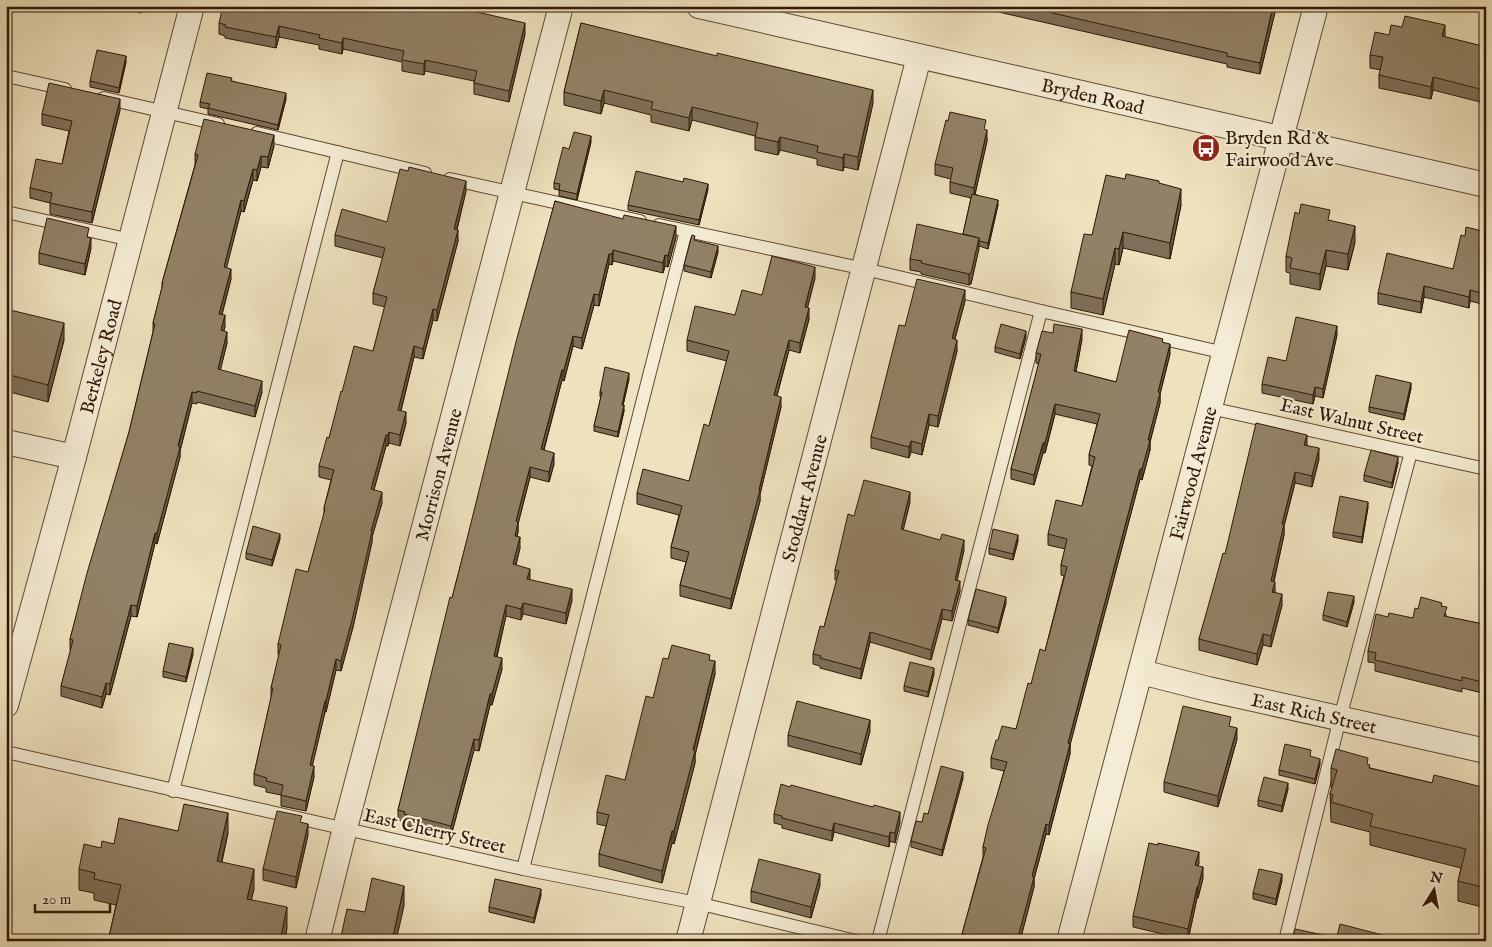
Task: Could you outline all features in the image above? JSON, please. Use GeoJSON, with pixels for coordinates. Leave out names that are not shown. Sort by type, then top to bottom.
{"type":"FeatureCollection","features":[{"type":"Feature","properties":{"kind":"street","name":"Berkeley Road"},"geometry":{"type":"LineString","coordinates":[[6,705],[11,668],[74,457],[192,6]]}},
{"type":"Feature","properties":{"kind":"street","name":"Morrison Avenue"},"geometry":{"type":"LineString","coordinates":[[317,941],[560,6]]}},
{"type":"Feature","properties":{"kind":"street","name":"Bryden Road"},"geometry":{"type":"LineString","coordinates":[[699,6],[1486,185]]}},
{"type":"Feature","properties":{"kind":"street","name":"Fairwood Avenue"},"geometry":{"type":"LineString","coordinates":[[1072,940],[1316,6]]}},
{"type":"Feature","properties":{"kind":"street","name":"Stoddart Avenue"},"geometry":{"type":"LineString","coordinates":[[688,941],[919,57]]}},
{"type":"Feature","properties":{"kind":"street"},"geometry":{"type":"LineString","coordinates":[[6,442],[74,457]]}},
{"type":"Feature","properties":{"kind":"street","name":"East Rich Street"},"geometry":{"type":"LineString","coordinates":[[1141,672],[1208,689],[1486,751]]}},
{"type":"Feature","properties":{"kind":"lane"},"geometry":{"type":"LineString","coordinates":[[6,76],[512,194],[865,269],[1225,353]]}},
{"type":"Feature","properties":{"kind":"lane"},"geometry":{"type":"LineString","coordinates":[[173,791],[338,152]]}},
{"type":"Feature","properties":{"kind":"lane"},"geometry":{"type":"LineString","coordinates":[[6,212],[131,240]]}},
{"type":"Feature","properties":{"kind":"lane"},"geometry":{"type":"LineString","coordinates":[[523,869],[686,231]]}},
{"type":"Feature","properties":{"kind":"lane"},"geometry":{"type":"LineString","coordinates":[[878,941],[1041,311]]}},
{"type":"Feature","properties":{"kind":"lane","name":"East Walnut Street"},"geometry":{"type":"LineString","coordinates":[[1210,408],[1486,469]]}},
{"type":"Feature","properties":{"kind":"lane"},"geometry":{"type":"LineString","coordinates":[[1285,941],[1340,718],[1411,452]]}},
{"type":"Feature","properties":{"kind":"lane","name":"East Cherry Street"},"geometry":{"type":"LineString","coordinates":[[6,752],[523,869],[697,903],[856,941]]}},
{"type":"Feature","properties":{"kind":"building"},"geometry":{"type":"Polygon","coordinates":[[[223,6],[460,6],[478,10],[477,12],[525,23],[509,91],[474,83],[477,71],[425,60],[424,64],[402,60],[404,51],[343,38],[342,43],[319,38],[320,35],[279,26],[276,37],[225,27],[226,25],[219,23],[223,6]]]}},
{"type":"Feature","properties":{"kind":"building"},"geometry":{"type":"Polygon","coordinates":[[[1022,6],[1273,6],[1260,63],[1227,56],[1227,53],[1022,6]]]}},
{"type":"Feature","properties":{"kind":"building"},"geometry":{"type":"Polygon","coordinates":[[[1405,16],[1445,25],[1442,36],[1486,47],[1486,95],[1480,93],[1480,89],[1433,77],[1431,87],[1379,75],[1383,57],[1370,55],[1375,32],[1389,35],[1391,25],[1402,27],[1405,16]]]}},
{"type":"Feature","properties":{"kind":"building"},"geometry":{"type":"Polygon","coordinates":[[[581,23],[717,56],[717,53],[873,90],[858,157],[844,154],[843,158],[817,152],[818,146],[780,137],[778,142],[755,137],[758,123],[692,107],[689,118],[651,109],[653,102],[604,90],[601,101],[564,92],[581,23]]]}},
{"type":"Feature","properties":{"kind":"building"},"geometry":{"type":"Polygon","coordinates":[[[97,50],[126,56],[119,88],[90,81],[97,50]]]}},
{"type":"Feature","properties":{"kind":"building"},"geometry":{"type":"Polygon","coordinates":[[[207,73],[232,78],[231,81],[286,93],[278,125],[208,108],[210,104],[200,102],[207,73]]]}},
{"type":"Feature","properties":{"kind":"building"},"geometry":{"type":"Polygon","coordinates":[[[49,83],[120,99],[92,212],[50,203],[52,193],[30,188],[36,159],[62,164],[72,121],[42,114],[49,83]]]}},
{"type":"Feature","properties":{"kind":"building"},"geometry":{"type":"Polygon","coordinates":[[[950,112],[986,120],[984,129],[987,130],[974,188],[950,182],[953,168],[935,164],[946,120],[948,121],[950,112]]]}},
{"type":"Feature","properties":{"kind":"building"},"geometry":{"type":"Polygon","coordinates":[[[204,119],[274,135],[268,157],[261,156],[257,170],[253,169],[244,201],[241,200],[224,267],[231,269],[219,314],[225,315],[221,330],[227,332],[218,369],[262,381],[255,406],[197,391],[197,393],[192,392],[178,446],[180,447],[157,533],[155,533],[137,606],[131,605],[110,684],[106,683],[102,697],[61,686],[73,640],[70,639],[87,573],[129,432],[155,324],[153,323],[162,283],[198,155],[195,154],[204,119]]]}},
{"type":"Feature","properties":{"kind":"building"},"geometry":{"type":"Polygon","coordinates":[[[574,132],[591,136],[577,194],[559,190],[560,184],[554,183],[563,147],[569,149],[574,132]]]}},
{"type":"Feature","properties":{"kind":"building"},"geometry":{"type":"Polygon","coordinates":[[[409,167],[466,181],[454,229],[458,230],[437,310],[433,309],[423,349],[414,346],[398,410],[406,412],[400,435],[389,432],[386,435],[371,489],[382,492],[341,661],[336,659],[325,701],[310,765],[314,766],[306,801],[281,795],[283,785],[266,781],[267,778],[254,774],[281,645],[278,644],[296,569],[308,572],[334,470],[319,466],[327,437],[329,438],[354,346],[373,351],[387,297],[373,293],[385,248],[335,235],[342,209],[387,222],[400,169],[408,171],[409,167]]]}},
{"type":"Feature","properties":{"kind":"building"},"geometry":{"type":"Polygon","coordinates":[[[636,171],[683,182],[684,178],[708,184],[699,220],[628,205],[636,171]]]}},
{"type":"Feature","properties":{"kind":"building"},"geometry":{"type":"Polygon","coordinates":[[[1126,174],[1159,181],[1159,183],[1181,189],[1170,243],[1123,232],[1119,249],[1115,248],[1103,299],[1071,292],[1084,234],[1092,235],[1106,175],[1125,179],[1126,174]]]}},
{"type":"Feature","properties":{"kind":"building"},"geometry":{"type":"Polygon","coordinates":[[[972,194],[998,200],[988,243],[979,241],[979,238],[963,234],[972,194]]]}},
{"type":"Feature","properties":{"kind":"building"},"geometry":{"type":"Polygon","coordinates":[[[555,201],[623,219],[624,215],[676,226],[668,256],[665,255],[663,263],[613,250],[612,254],[609,254],[599,295],[594,294],[582,338],[573,336],[541,449],[554,453],[549,472],[530,467],[516,521],[518,522],[515,536],[520,537],[513,564],[530,569],[527,579],[572,589],[566,613],[523,603],[521,609],[506,605],[494,656],[502,658],[492,694],[490,694],[479,740],[474,739],[451,826],[404,814],[405,812],[398,810],[450,597],[452,598],[517,338],[555,201]]]}},
{"type":"Feature","properties":{"kind":"building"},"geometry":{"type":"Polygon","coordinates":[[[1301,204],[1330,210],[1328,220],[1355,226],[1348,254],[1326,250],[1320,274],[1290,268],[1292,258],[1286,256],[1295,212],[1299,214],[1301,204]]]}},
{"type":"Feature","properties":{"kind":"building"},"geometry":{"type":"Polygon","coordinates":[[[47,218],[89,228],[87,237],[91,238],[85,264],[39,253],[47,218]]]}},
{"type":"Feature","properties":{"kind":"building"},"geometry":{"type":"Polygon","coordinates":[[[917,224],[979,238],[971,273],[910,259],[917,224]]]}},
{"type":"Feature","properties":{"kind":"building"},"geometry":{"type":"Polygon","coordinates":[[[1466,227],[1486,232],[1486,294],[1470,290],[1469,297],[1424,286],[1421,302],[1378,293],[1387,253],[1453,269],[1461,235],[1465,236],[1466,227]]]}},
{"type":"Feature","properties":{"kind":"building"},"geometry":{"type":"Polygon","coordinates":[[[692,235],[695,236],[694,240],[718,246],[711,272],[684,265],[692,235]]]}},
{"type":"Feature","properties":{"kind":"building"},"geometry":{"type":"Polygon","coordinates":[[[772,256],[815,267],[805,307],[809,308],[800,343],[789,340],[774,395],[781,397],[760,490],[731,599],[680,585],[689,552],[671,547],[682,506],[637,493],[643,469],[689,481],[704,424],[709,426],[729,351],[687,340],[695,306],[735,315],[742,290],[762,295],[772,256]]]}},
{"type":"Feature","properties":{"kind":"building"},"geometry":{"type":"Polygon","coordinates":[[[917,279],[965,290],[952,338],[957,340],[938,416],[929,414],[922,444],[911,441],[909,447],[871,437],[899,325],[905,326],[917,279]]]}},
{"type":"Feature","properties":{"kind":"building"},"geometry":{"type":"Polygon","coordinates":[[[6,309],[64,323],[48,385],[6,374],[6,309]]]}},
{"type":"Feature","properties":{"kind":"building"},"geometry":{"type":"Polygon","coordinates":[[[1296,317],[1337,326],[1323,389],[1315,387],[1313,395],[1262,384],[1268,357],[1286,361],[1296,317]]]}},
{"type":"Feature","properties":{"kind":"building"},"geometry":{"type":"Polygon","coordinates":[[[1001,324],[1026,331],[1020,354],[995,347],[1001,324]]]}},
{"type":"Feature","properties":{"kind":"building"},"geometry":{"type":"Polygon","coordinates":[[[1054,324],[1082,329],[1074,371],[1116,382],[1129,330],[1163,339],[1162,342],[1170,344],[1148,440],[1150,440],[1142,469],[1140,469],[1068,743],[1070,744],[1049,825],[1046,824],[1032,876],[1034,877],[1017,941],[965,941],[966,935],[962,934],[986,848],[983,847],[988,825],[1007,762],[991,758],[1002,726],[1016,729],[1028,683],[1031,684],[1040,649],[1045,651],[1067,567],[1061,565],[1067,539],[1048,534],[1056,500],[1082,506],[1095,457],[1089,455],[1100,414],[1055,404],[1034,475],[1011,469],[1041,354],[1036,353],[1042,331],[1053,333],[1054,324]]]}},
{"type":"Feature","properties":{"kind":"building"},"geometry":{"type":"Polygon","coordinates":[[[605,367],[629,373],[618,432],[594,426],[602,392],[600,392],[605,367]]]}},
{"type":"Feature","properties":{"kind":"building"},"geometry":{"type":"Polygon","coordinates":[[[1376,375],[1411,383],[1404,414],[1369,407],[1376,375]]]}},
{"type":"Feature","properties":{"kind":"building"},"geometry":{"type":"Polygon","coordinates":[[[1256,423],[1307,435],[1304,445],[1319,448],[1312,476],[1295,472],[1282,524],[1284,524],[1271,581],[1275,582],[1272,592],[1282,594],[1271,636],[1263,634],[1257,654],[1199,639],[1223,553],[1225,554],[1256,423]]]}},
{"type":"Feature","properties":{"kind":"building"},"geometry":{"type":"Polygon","coordinates":[[[1371,450],[1398,457],[1392,483],[1364,475],[1371,450]]]}},
{"type":"Feature","properties":{"kind":"building"},"geometry":{"type":"Polygon","coordinates":[[[864,480],[910,492],[901,529],[940,540],[942,534],[964,540],[955,580],[960,581],[952,611],[942,609],[931,650],[870,632],[861,669],[820,658],[821,656],[813,654],[820,626],[824,627],[839,571],[835,570],[848,514],[854,516],[864,480]]]}},
{"type":"Feature","properties":{"kind":"building"},"geometry":{"type":"Polygon","coordinates":[[[1340,496],[1368,502],[1362,537],[1333,532],[1340,496]]]}},
{"type":"Feature","properties":{"kind":"building"},"geometry":{"type":"Polygon","coordinates":[[[253,526],[280,534],[272,560],[246,553],[253,526]]]}},
{"type":"Feature","properties":{"kind":"building"},"geometry":{"type":"Polygon","coordinates":[[[993,529],[1018,535],[1013,554],[989,548],[993,529]]]}},
{"type":"Feature","properties":{"kind":"building"},"geometry":{"type":"Polygon","coordinates":[[[976,589],[1006,597],[998,628],[968,620],[976,589]]]}},
{"type":"Feature","properties":{"kind":"building"},"geometry":{"type":"Polygon","coordinates":[[[1328,592],[1354,596],[1347,622],[1323,615],[1328,592]]]}},
{"type":"Feature","properties":{"kind":"building"},"geometry":{"type":"Polygon","coordinates":[[[1421,597],[1442,603],[1441,606],[1447,607],[1444,616],[1483,624],[1483,621],[1486,621],[1486,683],[1462,677],[1462,681],[1375,660],[1376,653],[1368,651],[1376,614],[1388,617],[1389,613],[1413,618],[1415,608],[1418,609],[1421,597]]]}},
{"type":"Feature","properties":{"kind":"building"},"geometry":{"type":"Polygon","coordinates":[[[169,643],[193,648],[186,677],[163,671],[169,643]]]}},
{"type":"Feature","properties":{"kind":"building"},"geometry":{"type":"Polygon","coordinates":[[[672,645],[710,655],[709,660],[715,661],[693,750],[695,751],[662,871],[599,854],[609,815],[597,812],[606,775],[625,780],[646,696],[653,698],[663,658],[668,659],[672,645]]]}},
{"type":"Feature","properties":{"kind":"building"},"geometry":{"type":"Polygon","coordinates":[[[910,662],[934,668],[928,692],[904,686],[910,662]]]}},
{"type":"Feature","properties":{"kind":"building"},"geometry":{"type":"Polygon","coordinates":[[[797,701],[870,720],[861,754],[788,735],[797,701]]]}},
{"type":"Feature","properties":{"kind":"building"},"geometry":{"type":"Polygon","coordinates":[[[1183,706],[1231,717],[1229,726],[1237,728],[1218,796],[1164,782],[1183,706]]]}},
{"type":"Feature","properties":{"kind":"building"},"geometry":{"type":"Polygon","coordinates":[[[1285,744],[1311,750],[1310,756],[1320,759],[1315,779],[1279,770],[1285,744]]]}},
{"type":"Feature","properties":{"kind":"building"},"geometry":{"type":"Polygon","coordinates":[[[1336,749],[1368,758],[1367,764],[1370,765],[1369,768],[1432,783],[1434,775],[1486,788],[1486,888],[1458,881],[1466,849],[1370,826],[1373,814],[1331,802],[1333,795],[1330,794],[1337,770],[1331,768],[1336,749]]]}},
{"type":"Feature","properties":{"kind":"building"},"geometry":{"type":"Polygon","coordinates":[[[941,766],[963,772],[942,850],[911,841],[916,821],[922,822],[924,813],[928,814],[941,766]]]}},
{"type":"Feature","properties":{"kind":"building"},"geometry":{"type":"Polygon","coordinates":[[[1264,777],[1288,783],[1282,806],[1258,800],[1264,777]]]}},
{"type":"Feature","properties":{"kind":"building"},"geometry":{"type":"Polygon","coordinates":[[[781,784],[900,812],[895,833],[890,832],[889,837],[834,823],[832,831],[782,818],[782,816],[774,814],[781,784]]]}},
{"type":"Feature","properties":{"kind":"building"},"geometry":{"type":"Polygon","coordinates":[[[184,804],[228,813],[217,861],[254,869],[247,899],[287,907],[280,941],[179,941],[158,936],[157,941],[108,941],[121,885],[94,879],[95,873],[79,869],[84,844],[101,848],[102,841],[114,844],[119,818],[178,831],[184,804]]]}},
{"type":"Feature","properties":{"kind":"building"},"geometry":{"type":"Polygon","coordinates":[[[277,811],[302,816],[300,822],[308,824],[296,877],[263,869],[277,811]]]}},
{"type":"Feature","properties":{"kind":"building"},"geometry":{"type":"Polygon","coordinates":[[[1149,843],[1158,845],[1158,843],[1199,852],[1195,865],[1203,867],[1188,929],[1133,916],[1149,843]]]}},
{"type":"Feature","properties":{"kind":"building"},"geometry":{"type":"Polygon","coordinates":[[[759,859],[820,874],[811,907],[751,891],[759,859]]]}},
{"type":"Feature","properties":{"kind":"building"},"geometry":{"type":"Polygon","coordinates":[[[1259,869],[1282,874],[1276,899],[1253,893],[1259,869]]]}},
{"type":"Feature","properties":{"kind":"building"},"geometry":{"type":"Polygon","coordinates":[[[372,878],[404,886],[392,941],[340,941],[347,909],[365,912],[372,878]]]}},
{"type":"Feature","properties":{"kind":"building"},"geometry":{"type":"Polygon","coordinates":[[[495,879],[541,889],[534,918],[489,907],[495,879]]]}},
{"type":"Feature","properties":{"kind":"building"},"geometry":{"type":"Polygon","coordinates":[[[1340,924],[1394,938],[1406,941],[1336,941],[1340,924]]]}},
{"type":"Feature","properties":{"kind":"building"},"geometry":{"type":"Polygon","coordinates":[[[1295,929],[1328,936],[1327,941],[1292,941],[1295,929]]]}},
{"type":"Feature","properties":{"kind":"place","name":"Bryden Rd & Fairwood Ave"},"geometry":{"type":"Point","coordinates":[1206,148]}}]}
